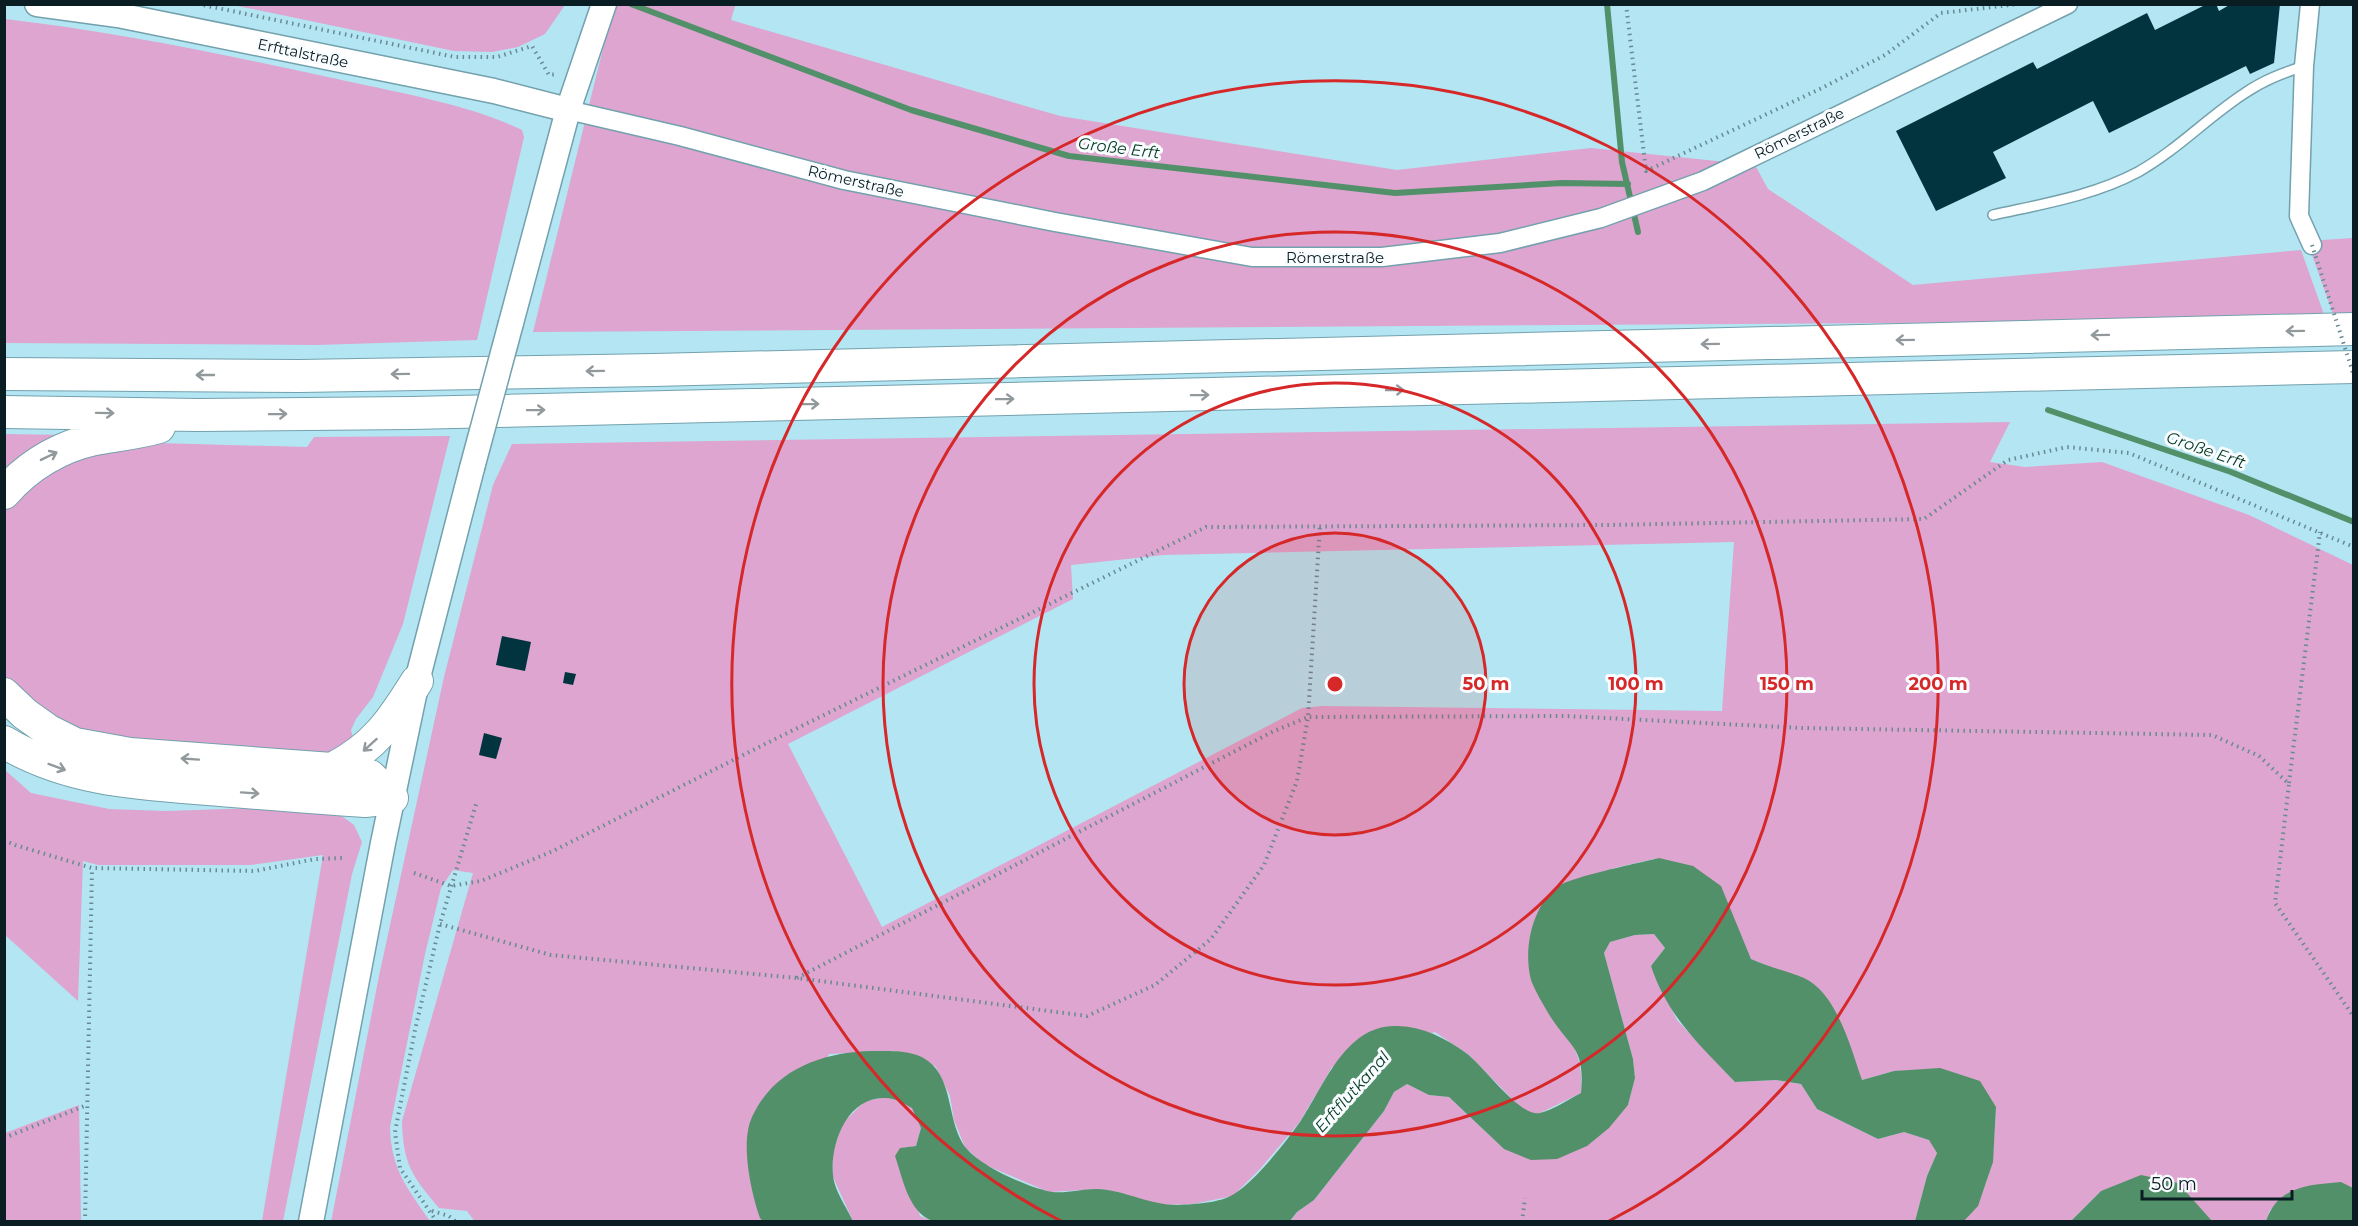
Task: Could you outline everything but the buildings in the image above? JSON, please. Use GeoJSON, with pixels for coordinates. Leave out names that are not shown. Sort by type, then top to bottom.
{"type":"FeatureCollection","features":[{"type":"Feature","properties":{"kind":"highway"},"geometry":{"type":"LineString","coordinates":[[4,374],[299,376],[654,370],[2354,329]]}},
{"type":"Feature","properties":{"kind":"highway"},"geometry":{"type":"LineString","coordinates":[[4,364],[45,374]]}},
{"type":"Feature","properties":{"kind":"highway"},"geometry":{"type":"LineString","coordinates":[[4,412],[198,415],[740,406],[2354,367]]}},
{"type":"Feature","properties":{"kind":"highway"},"geometry":{"type":"LineString","coordinates":[[4,493],[27,470],[64,449],[92,440],[152,429],[198,415]]}},
{"type":"Feature","properties":{"kind":"highway"},"geometry":{"type":"LineString","coordinates":[[332,770],[353,759],[380,736],[417,681]]}},
{"type":"Feature","properties":{"kind":"highway"},"geometry":{"type":"LineString","coordinates":[[4,694],[25,714],[49,731],[75,744],[130,754],[332,770],[370,776],[392,798]]}},
{"type":"Feature","properties":{"kind":"highway"},"geometry":{"type":"LineString","coordinates":[[4,742],[26,755],[77,774],[142,784],[357,801],[392,798]]}},
{"type":"Feature","properties":{"kind":"main road","name":"Erfttalstraße"},"geometry":{"type":"LineString","coordinates":[[37,4],[118,15],[494,91],[568,110]]}},
{"type":"Feature","properties":{"kind":"main road"},"geometry":{"type":"LineString","coordinates":[[311,1221],[392,798],[417,681],[568,110],[603,7]]}},
{"type":"Feature","properties":{"kind":"street","name":"Römerstraße"},"geometry":{"type":"LineString","coordinates":[[568,110],[680,136],[844,180],[1067,225],[1252,257],[1382,257],[1500,243],[1622,211],[1703,180],[2068,4]]}},
{"type":"Feature","properties":{"kind":"street"},"geometry":{"type":"LineString","coordinates":[[2310,4],[2304,66],[2299,216],[2312,245]]}},
{"type":"Feature","properties":{"kind":"lane"},"geometry":{"type":"LineString","coordinates":[[1993,215],[2097,191],[2138,172],[2170,152],[2245,93],[2273,77],[2304,66]]}},
{"type":"Feature","properties":{"kind":"path"},"geometry":{"type":"LineString","coordinates":[[198,4],[455,57],[496,57],[532,46],[549,75],[581,72]]}},
{"type":"Feature","properties":{"kind":"path"},"geometry":{"type":"LineString","coordinates":[[1626,4],[1646,171],[1875,61],[1941,13],[2019,4]]}},
{"type":"Feature","properties":{"kind":"path"},"geometry":{"type":"LineString","coordinates":[[2312,245],[2354,376]]}},
{"type":"Feature","properties":{"kind":"path"},"geometry":{"type":"LineString","coordinates":[[414,873],[452,886],[481,881],[553,851],[1206,527],[1320,524],[1608,525],[1924,519],[2008,460],[2067,447],[2129,453],[2354,547]]}},
{"type":"Feature","properties":{"kind":"path"},"geometry":{"type":"LineString","coordinates":[[440,924],[551,955],[797,978],[1087,1016],[1155,985],[1211,939],[1264,865],[1297,781],[1308,717],[1320,524]]}},
{"type":"Feature","properties":{"kind":"path"},"geometry":{"type":"LineString","coordinates":[[2320,532],[2275,903],[2354,1017]]}},
{"type":"Feature","properties":{"kind":"path"},"geometry":{"type":"LineString","coordinates":[[797,978],[1272,732],[1308,717],[1566,716],[1802,728],[2212,735],[2259,756],[2289,784]]}},
{"type":"Feature","properties":{"kind":"path"},"geometry":{"type":"LineString","coordinates":[[436,1221],[432,1211],[400,1168],[395,1132],[415,1030],[440,924],[477,801]]}},
{"type":"Feature","properties":{"kind":"path"},"geometry":{"type":"LineString","coordinates":[[4,840],[92,868],[255,871],[315,859],[343,858]]}},
{"type":"Feature","properties":{"kind":"path"},"geometry":{"type":"LineString","coordinates":[[85,1221],[92,987],[92,868]]}},
{"type":"Feature","properties":{"kind":"path"},"geometry":{"type":"LineString","coordinates":[[4,1138],[87,1105]]}},
{"type":"Feature","properties":{"kind":"path"},"geometry":{"type":"LineString","coordinates":[[1522,1221],[1525,1198]]}},
{"type":"Feature","properties":{"kind":"path"},"geometry":{"type":"LineString","coordinates":[[432,1211],[449,1216],[456,1221]]}},
{"type":"Feature","properties":{"kind":"shaded area"},"geometry":{"type":"Polygon","coordinates":[[[614,4],[731,5],[735,6],[731,20],[1060,116],[1397,170],[1591,148],[1755,165],[1768,189],[1913,285],[2301,250],[2326,320],[533,332],[614,4]]]}},
{"type":"Feature","properties":{"kind":"shaded area"},"geometry":{"type":"Polygon","coordinates":[[[233,5],[565,5],[545,34],[518,47],[492,52],[454,51],[233,5]]]}},
{"type":"Feature","properties":{"kind":"shaded area"},"geometry":{"type":"Polygon","coordinates":[[[5,19],[130,37],[296,70],[455,106],[522,130],[524,137],[477,340],[316,345],[5,343],[5,19]]]}},
{"type":"Feature","properties":{"kind":"shaded area"},"geometry":{"type":"Polygon","coordinates":[[[2353,238],[2353,322],[2336,322],[2307,241],[2353,238]]]}},
{"type":"Feature","properties":{"kind":"shaded area"},"geometry":{"type":"Polygon","coordinates":[[[2010,422],[1990,462],[2025,467],[2102,462],[2249,515],[2353,565],[2353,1188],[2331,1184],[2310,1188],[2270,1210],[2266,1221],[2212,1221],[2198,1206],[2101,1191],[2071,1221],[1964,1221],[1981,1196],[1990,1168],[1996,1107],[1894,1071],[1862,1080],[1776,970],[1751,959],[1736,927],[1659,858],[1618,867],[1558,886],[1551,1017],[1576,1052],[1581,1069],[1581,1093],[1538,1114],[1525,1112],[1469,1055],[1435,1032],[1332,1067],[1299,1123],[1260,1169],[1233,1196],[1193,1204],[1160,1205],[1101,1189],[1049,1192],[983,1164],[965,1147],[954,1120],[950,1096],[936,1067],[919,1056],[894,1051],[829,1054],[760,1218],[763,1222],[475,1222],[467,1211],[439,1208],[422,1187],[407,1159],[402,1121],[473,873],[453,870],[441,888],[425,954],[390,1127],[393,1155],[397,1166],[408,1188],[430,1221],[331,1222],[379,976],[444,677],[493,485],[512,444],[2010,422]],[[1734,542],[1164,555],[1071,565],[1073,599],[788,744],[882,927],[1302,708],[1322,706],[1722,711],[1734,542]]]}},
{"type":"Feature","properties":{"kind":"shaded area"},"geometry":{"type":"Polygon","coordinates":[[[5,434],[67,435],[5,478],[5,434]]]}},
{"type":"Feature","properties":{"kind":"shaded area"},"geometry":{"type":"Polygon","coordinates":[[[450,436],[403,624],[373,697],[356,719],[351,730],[355,746],[336,756],[85,737],[21,698],[5,675],[4,509],[10,499],[69,455],[157,443],[307,447],[314,437],[450,436]]]}},
{"type":"Feature","properties":{"kind":"shaded area"},"geometry":{"type":"Polygon","coordinates":[[[5,770],[31,793],[109,809],[166,811],[290,807],[339,814],[354,825],[362,842],[352,874],[283,1221],[262,1221],[323,855],[250,865],[98,865],[83,861],[78,1001],[5,935],[5,770]]]}},
{"type":"Feature","properties":{"kind":"shaded area"},"geometry":{"type":"Polygon","coordinates":[[[1654,934],[1665,948],[1651,966],[1677,1020],[1735,1082],[1776,1080],[1801,1084],[1817,1109],[1878,1139],[1904,1132],[1930,1140],[1937,1153],[1927,1176],[1915,1221],[1290,1222],[1297,1212],[1314,1200],[1384,1111],[1394,1092],[1407,1084],[1429,1095],[1449,1097],[1504,1149],[1628,1105],[1635,1078],[1633,1059],[1604,953],[1610,942],[1635,935],[1654,934]]]}},
{"type":"Feature","properties":{"kind":"shaded area"},"geometry":{"type":"Polygon","coordinates":[[[888,1097],[912,1107],[921,1128],[916,1146],[901,1148],[920,1216],[932,1221],[853,1221],[833,1177],[833,1152],[842,1124],[865,1101],[888,1097]]]}},
{"type":"Feature","properties":{"kind":"shaded area"},"geometry":{"type":"Polygon","coordinates":[[[79,1105],[81,1221],[5,1221],[5,1133],[79,1105]]]}},
{"type":"Feature","properties":{"kind":"water","name":"Erftflutkanal"},"geometry":{"type":"Polygon","coordinates":[[[1659,858],[1693,866],[1721,886],[1751,959],[1804,978],[1816,985],[1834,1009],[1841,1023],[1862,1080],[1894,1071],[1940,1068],[1980,1081],[1996,1107],[1993,1162],[1978,1206],[1964,1221],[1915,1221],[1927,1176],[1937,1153],[1929,1140],[1904,1132],[1878,1139],[1817,1109],[1801,1084],[1776,1080],[1735,1082],[1686,1029],[1666,1000],[1651,966],[1665,948],[1654,934],[1635,935],[1610,942],[1604,953],[1633,1059],[1635,1078],[1628,1105],[1609,1128],[1587,1146],[1557,1159],[1531,1160],[1504,1149],[1449,1097],[1429,1095],[1407,1084],[1394,1092],[1384,1111],[1314,1200],[1297,1212],[1290,1221],[932,1221],[917,1210],[912,1202],[895,1156],[900,1148],[916,1146],[921,1128],[912,1108],[886,1098],[873,1099],[861,1105],[844,1123],[838,1136],[833,1162],[834,1181],[853,1221],[763,1222],[760,1218],[750,1181],[747,1140],[752,1117],[761,1100],[787,1075],[802,1066],[854,1052],[906,1052],[930,1062],[944,1084],[955,1125],[967,1149],[982,1162],[1027,1185],[1060,1192],[1099,1189],[1178,1205],[1215,1201],[1229,1197],[1243,1188],[1270,1161],[1294,1131],[1338,1059],[1364,1035],[1380,1028],[1408,1027],[1442,1038],[1473,1059],[1522,1107],[1540,1113],[1550,1109],[1581,1093],[1582,1078],[1579,1057],[1550,1016],[1531,980],[1529,942],[1536,917],[1548,895],[1564,883],[1659,858]]]}},
{"type":"Feature","properties":{"kind":"water"},"geometry":{"type":"Polygon","coordinates":[[[2141,1175],[2178,1183],[2212,1221],[2071,1221],[2101,1191],[2141,1175]]]}},
{"type":"Feature","properties":{"kind":"water"},"geometry":{"type":"Polygon","coordinates":[[[2341,1182],[2353,1188],[2353,1221],[2266,1221],[2271,1209],[2286,1194],[2306,1186],[2341,1182]]]}},
{"type":"Feature","properties":{"kind":"waterway","name":"Große Erft"},"geometry":{"type":"LineString","coordinates":[[631,4],[911,110],[1069,156],[1395,193],[1562,183],[1628,184]]}},
{"type":"Feature","properties":{"kind":"waterway"},"geometry":{"type":"LineString","coordinates":[[1607,4],[1622,162],[1638,232]]}},
{"type":"Feature","properties":{"kind":"waterway","name":"Große Erft"},"geometry":{"type":"LineString","coordinates":[[2048,410],[2231,472],[2354,522]]}}]}
